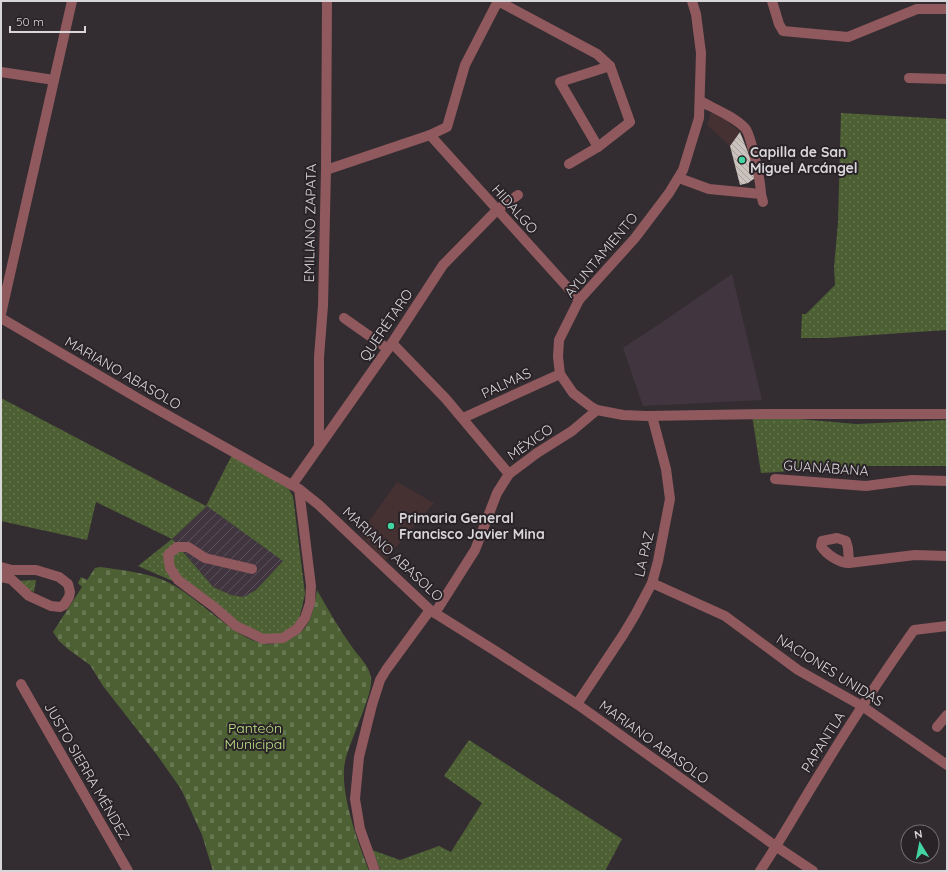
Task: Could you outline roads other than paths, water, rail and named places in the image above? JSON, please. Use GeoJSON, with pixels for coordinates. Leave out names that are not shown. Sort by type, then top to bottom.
{"type":"FeatureCollection","features":[{"type":"Feature","properties":{"kind":"street"},"geometry":{"type":"LineString","coordinates":[[1,314],[72,1]]}},
{"type":"Feature","properties":{"kind":"street","name":"EMILIANO ZAPATA"},"geometry":{"type":"LineString","coordinates":[[319,445],[319,357],[323,306],[326,170],[327,1]]}},
{"type":"Feature","properties":{"kind":"street"},"geometry":{"type":"LineString","coordinates":[[326,170],[430,135],[447,127],[465,65],[498,1],[597,54],[610,66],[630,122],[598,147],[569,164]]}},
{"type":"Feature","properties":{"kind":"street","name":"AYUNTAMIENTO"},"geometry":{"type":"LineString","coordinates":[[692,1],[696,14],[701,53],[700,101],[699,118],[683,170],[669,194],[635,238],[579,300],[560,340],[558,357],[560,374],[573,393],[597,410],[622,415],[947,414]]}},
{"type":"Feature","properties":{"kind":"street"},"geometry":{"type":"LineString","coordinates":[[772,1],[778,24],[783,31],[848,37],[917,9],[947,9]]}},
{"type":"Feature","properties":{"kind":"street"},"geometry":{"type":"LineString","coordinates":[[598,147],[560,82],[610,66]]}},
{"type":"Feature","properties":{"kind":"street"},"geometry":{"type":"LineString","coordinates":[[1,72],[54,80]]}},
{"type":"Feature","properties":{"kind":"street"},"geometry":{"type":"LineString","coordinates":[[909,78],[947,80]]}},
{"type":"Feature","properties":{"kind":"street"},"geometry":{"type":"LineString","coordinates":[[679,178],[708,188],[762,198],[759,175],[747,129],[728,116],[700,101]]}},
{"type":"Feature","properties":{"kind":"street","name":"HIDALGO"},"geometry":{"type":"LineString","coordinates":[[430,135],[496,210],[579,300]]}},
{"type":"Feature","properties":{"kind":"street","name":"QUERÉTARO"},"geometry":{"type":"LineString","coordinates":[[296,487],[319,445],[390,346],[443,265],[496,210],[518,195]]}},
{"type":"Feature","properties":{"kind":"street","name":"MARIANO ABASOLO"},"geometry":{"type":"LineString","coordinates":[[1,318],[146,403],[296,487],[319,504],[432,611],[577,704],[777,847],[813,871]]}},
{"type":"Feature","properties":{"kind":"street"},"geometry":{"type":"LineString","coordinates":[[344,318],[390,346],[463,418],[509,474]]}},
{"type":"Feature","properties":{"kind":"street","name":"PALMAS"},"geometry":{"type":"LineString","coordinates":[[463,418],[560,374]]}},
{"type":"Feature","properties":{"kind":"street","name":"MÉXICO"},"geometry":{"type":"LineString","coordinates":[[375,871],[360,829],[355,799],[359,757],[372,705],[383,676],[386,670],[432,611],[475,550],[497,493],[509,474],[572,430],[597,410]]}},
{"type":"Feature","properties":{"kind":"street","name":"LA PAZ"},"geometry":{"type":"LineString","coordinates":[[577,704],[623,635],[652,583],[658,561],[670,499],[666,468],[652,416]]}},
{"type":"Feature","properties":{"kind":"street","name":"GUANÁBANA"},"geometry":{"type":"LineString","coordinates":[[775,479],[866,486],[912,480],[947,481]]}},
{"type":"Feature","properties":{"kind":"street"},"geometry":{"type":"LineString","coordinates":[[252,570],[205,558],[188,547],[178,547],[168,555],[170,568],[178,580],[213,606],[236,626],[263,639],[283,638],[297,629],[305,618],[310,602],[311,586],[296,487]]}},
{"type":"Feature","properties":{"kind":"street"},"geometry":{"type":"LineString","coordinates":[[849,564],[915,555],[947,556]]}},
{"type":"Feature","properties":{"kind":"street"},"geometry":{"type":"LineString","coordinates":[[1,567],[8,575],[29,596],[51,606],[60,607],[64,605],[69,597],[70,592],[68,584],[59,577],[36,570],[8,575]]}},
{"type":"Feature","properties":{"kind":"street","name":"NACIONES UNIDAS"},"geometry":{"type":"LineString","coordinates":[[652,583],[725,616],[798,670],[862,706],[947,765]]}},
{"type":"Feature","properties":{"kind":"street","name":"PAPANTLA"},"geometry":{"type":"LineString","coordinates":[[760,871],[777,847],[818,776],[862,706],[914,630],[947,626]]}},
{"type":"Feature","properties":{"kind":"street","name":"JUSTO SIERRA MÉNDEZ"},"geometry":{"type":"LineString","coordinates":[[21,684],[128,871]]}},
{"type":"Feature","properties":{"kind":"street"},"geometry":{"type":"LineString","coordinates":[[937,727],[947,716]]}},
{"type":"Feature","properties":{"kind":"place","name":"Capilla de San Miguel Arcángel"},"geometry":{"type":"Point","coordinates":[742,160]}},
{"type":"Feature","properties":{"kind":"place","name":"Primaria General Francisco Javier Mina"},"geometry":{"type":"Point","coordinates":[391,526]}},
{"type":"Feature","properties":{"kind":"park label","name":"Panteón Municipal"},"geometry":{"type":"Point","coordinates":[255,736]}}]}
